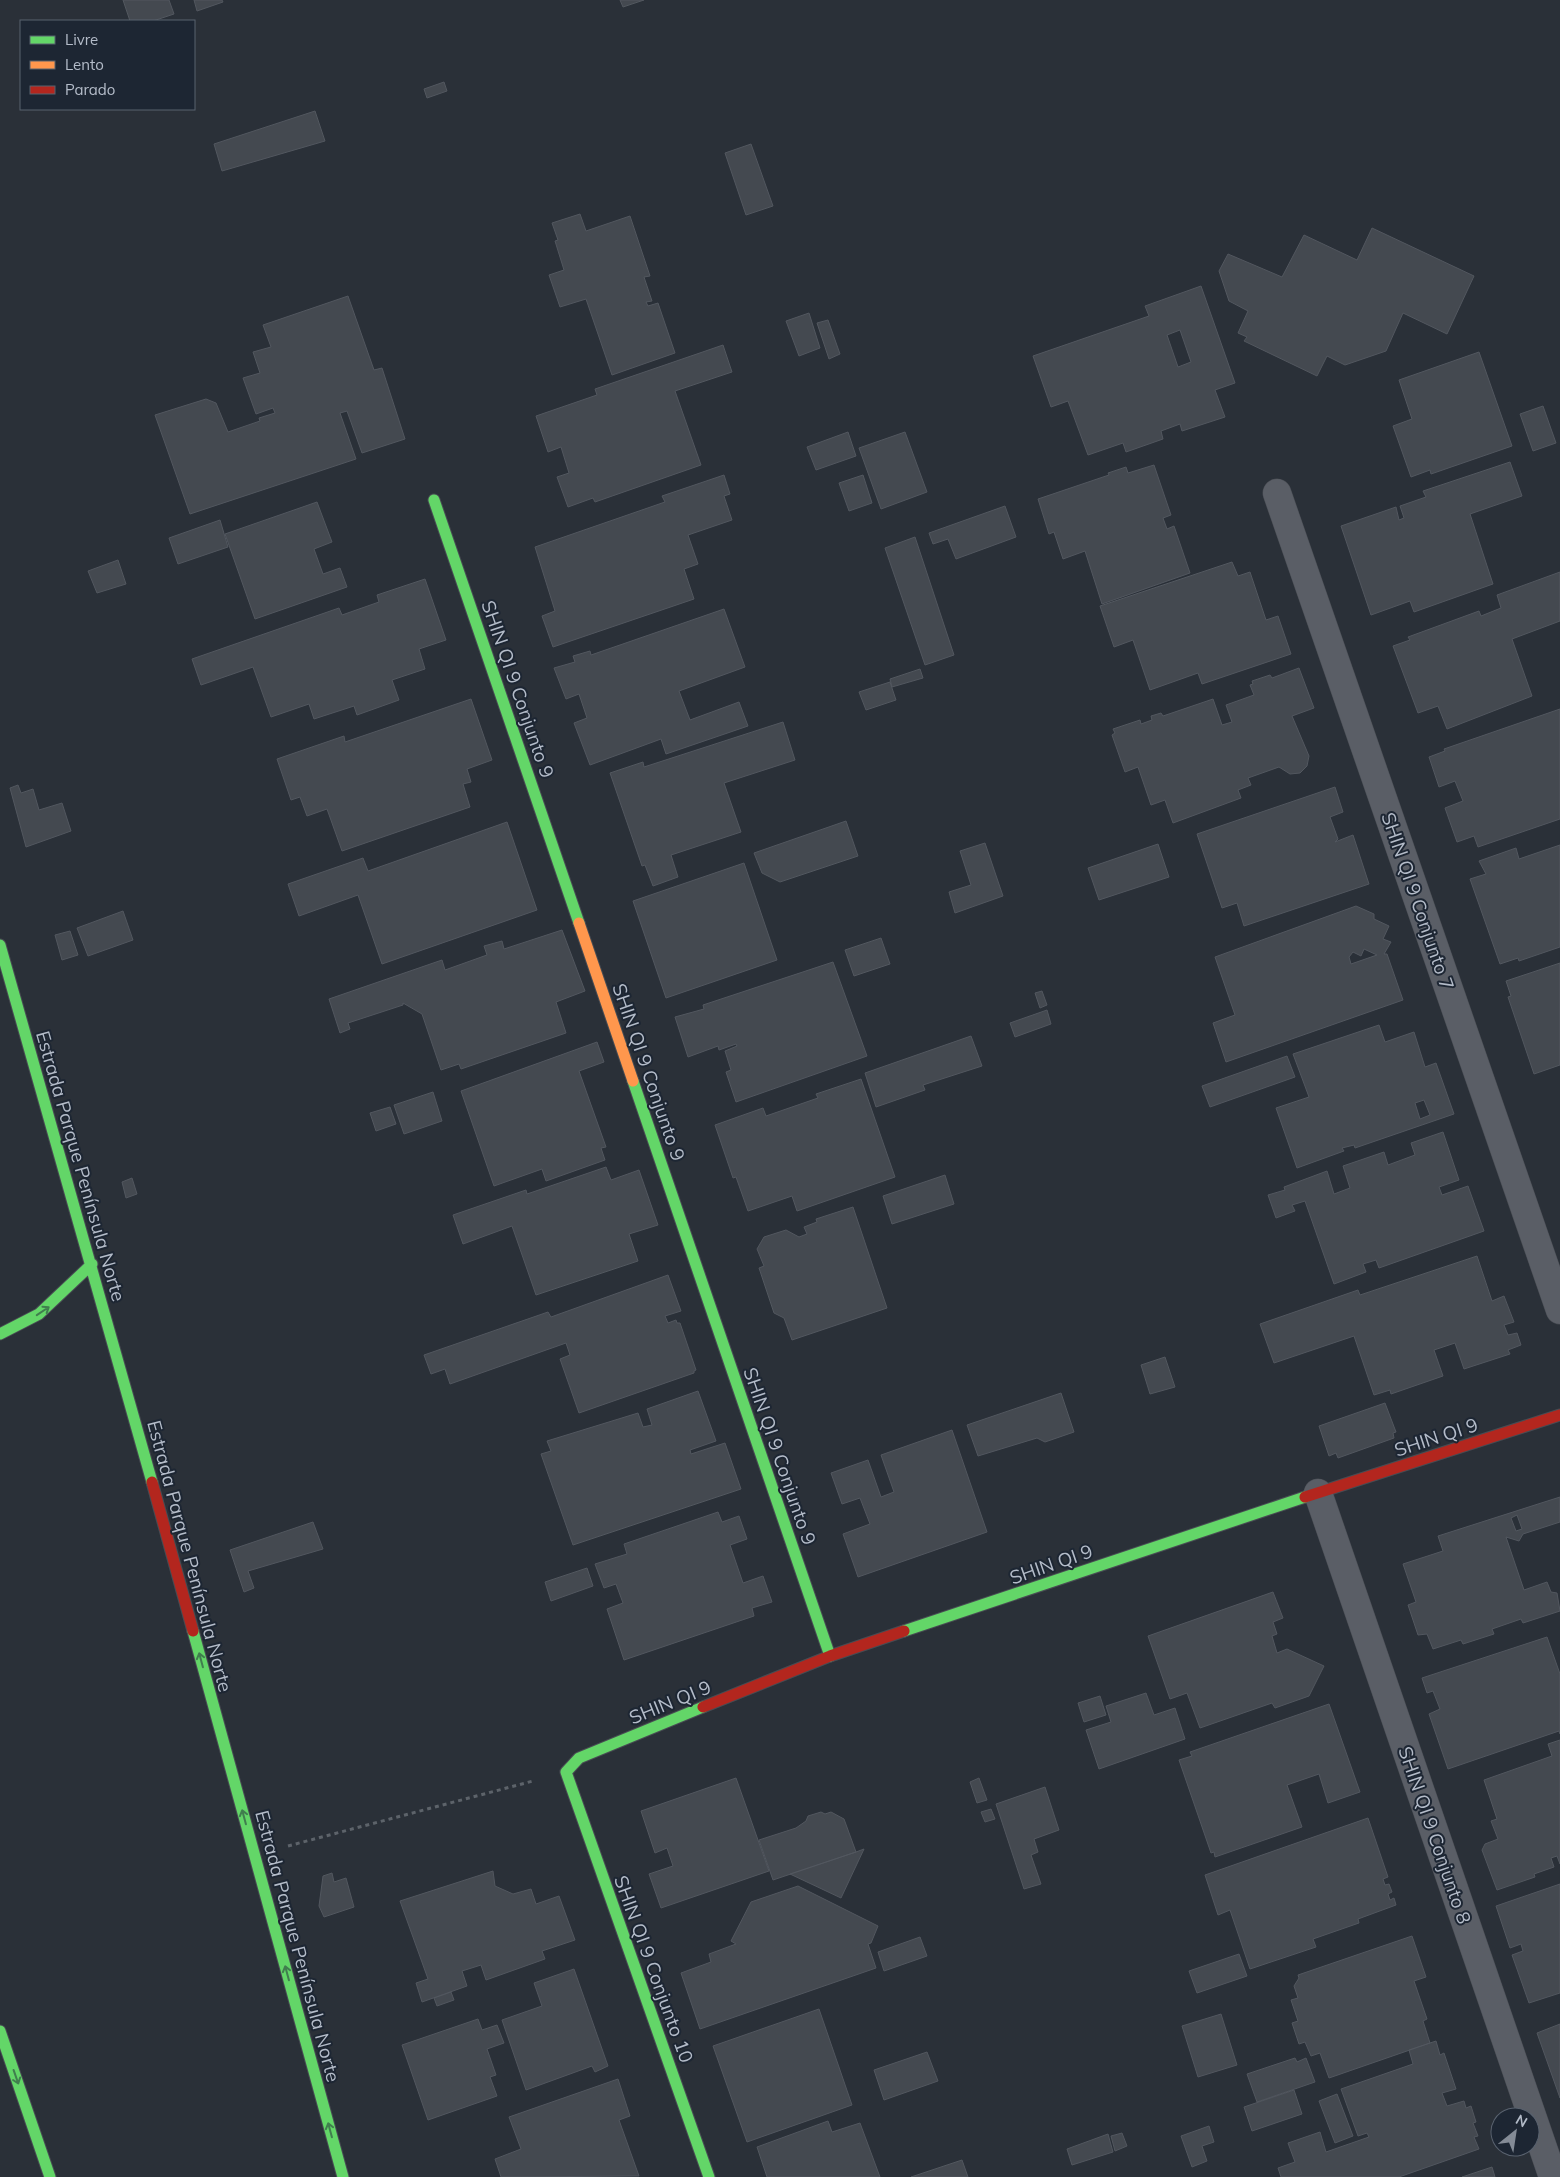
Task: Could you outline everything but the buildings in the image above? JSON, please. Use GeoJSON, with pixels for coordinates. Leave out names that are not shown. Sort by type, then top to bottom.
{"type":"FeatureCollection","features":[{"type":"Feature","properties":{"kind":"street","name":"SHIN QI 9 Conjunto 7"},"geometry":{"type":"LineString","coordinates":[[1277,493],[1560,1310]]}},
{"type":"Feature","properties":{"kind":"street","name":"SHIN QI 9 Conjunto 9"},"geometry":{"type":"LineString","coordinates":[[434,500],[830,1656]]}},
{"type":"Feature","properties":{"kind":"street","name":"Estrada Parque Península Norte"},"geometry":{"type":"LineString","coordinates":[[0,945],[92,1264],[343,2177]]}},
{"type":"Feature","properties":{"kind":"street"},"geometry":{"type":"LineString","coordinates":[[0,1334],[17,1328],[48,1308],[92,1264]]}},
{"type":"Feature","properties":{"kind":"street","name":"SHIN QI 9"},"geometry":{"type":"LineString","coordinates":[[566,1772],[579,1758],[830,1656],[1318,1493],[1560,1415]]}},
{"type":"Feature","properties":{"kind":"street","name":"SHIN QI 9 Conjunto 8"},"geometry":{"type":"LineString","coordinates":[[1318,1493],[1553,2177]]}},
{"type":"Feature","properties":{"kind":"street","name":"SHIN QI 9 Conjunto 10"},"geometry":{"type":"LineString","coordinates":[[566,1772],[709,2177]]}},
{"type":"Feature","properties":{"kind":"street"},"geometry":{"type":"LineString","coordinates":[[0,2031],[50,2177]]}},
{"type":"Feature","properties":{"kind":"path"},"geometry":{"type":"LineString","coordinates":[[255,1854],[566,1772]]}},
{"type":"Feature","properties":{"kind":"traffic: fast"},"geometry":{"type":"LineString","coordinates":[[434,500],[579,923]]}},
{"type":"Feature","properties":{"kind":"traffic: fast"},"geometry":{"type":"LineString","coordinates":[[0,945],[152,1482]]}},
{"type":"Feature","properties":{"kind":"traffic: fast"},"geometry":{"type":"LineString","coordinates":[[633,1081],[830,1656]]}},
{"type":"Feature","properties":{"kind":"traffic: fast"},"geometry":{"type":"LineString","coordinates":[[0,1334],[39,1314],[92,1264]]}},
{"type":"Feature","properties":{"kind":"traffic: fast"},"geometry":{"type":"LineString","coordinates":[[904,1631],[1305,1497]]}},
{"type":"Feature","properties":{"kind":"traffic: fast"},"geometry":{"type":"LineString","coordinates":[[193,1631],[343,2177]]}},
{"type":"Feature","properties":{"kind":"traffic: fast"},"geometry":{"type":"LineString","coordinates":[[703,1707],[579,1758],[566,1772],[709,2177]]}},
{"type":"Feature","properties":{"kind":"traffic: fast"},"geometry":{"type":"LineString","coordinates":[[0,2031],[50,2177]]}},
{"type":"Feature","properties":{"kind":"traffic: slow"},"geometry":{"type":"LineString","coordinates":[[579,923],[633,1081]]}},
{"type":"Feature","properties":{"kind":"traffic: jam"},"geometry":{"type":"LineString","coordinates":[[1305,1497],[1560,1415]]}},
{"type":"Feature","properties":{"kind":"traffic: jam"},"geometry":{"type":"LineString","coordinates":[[152,1482],[193,1631]]}},
{"type":"Feature","properties":{"kind":"traffic: jam"},"geometry":{"type":"LineString","coordinates":[[703,1707],[830,1656],[904,1631]]}}]}
